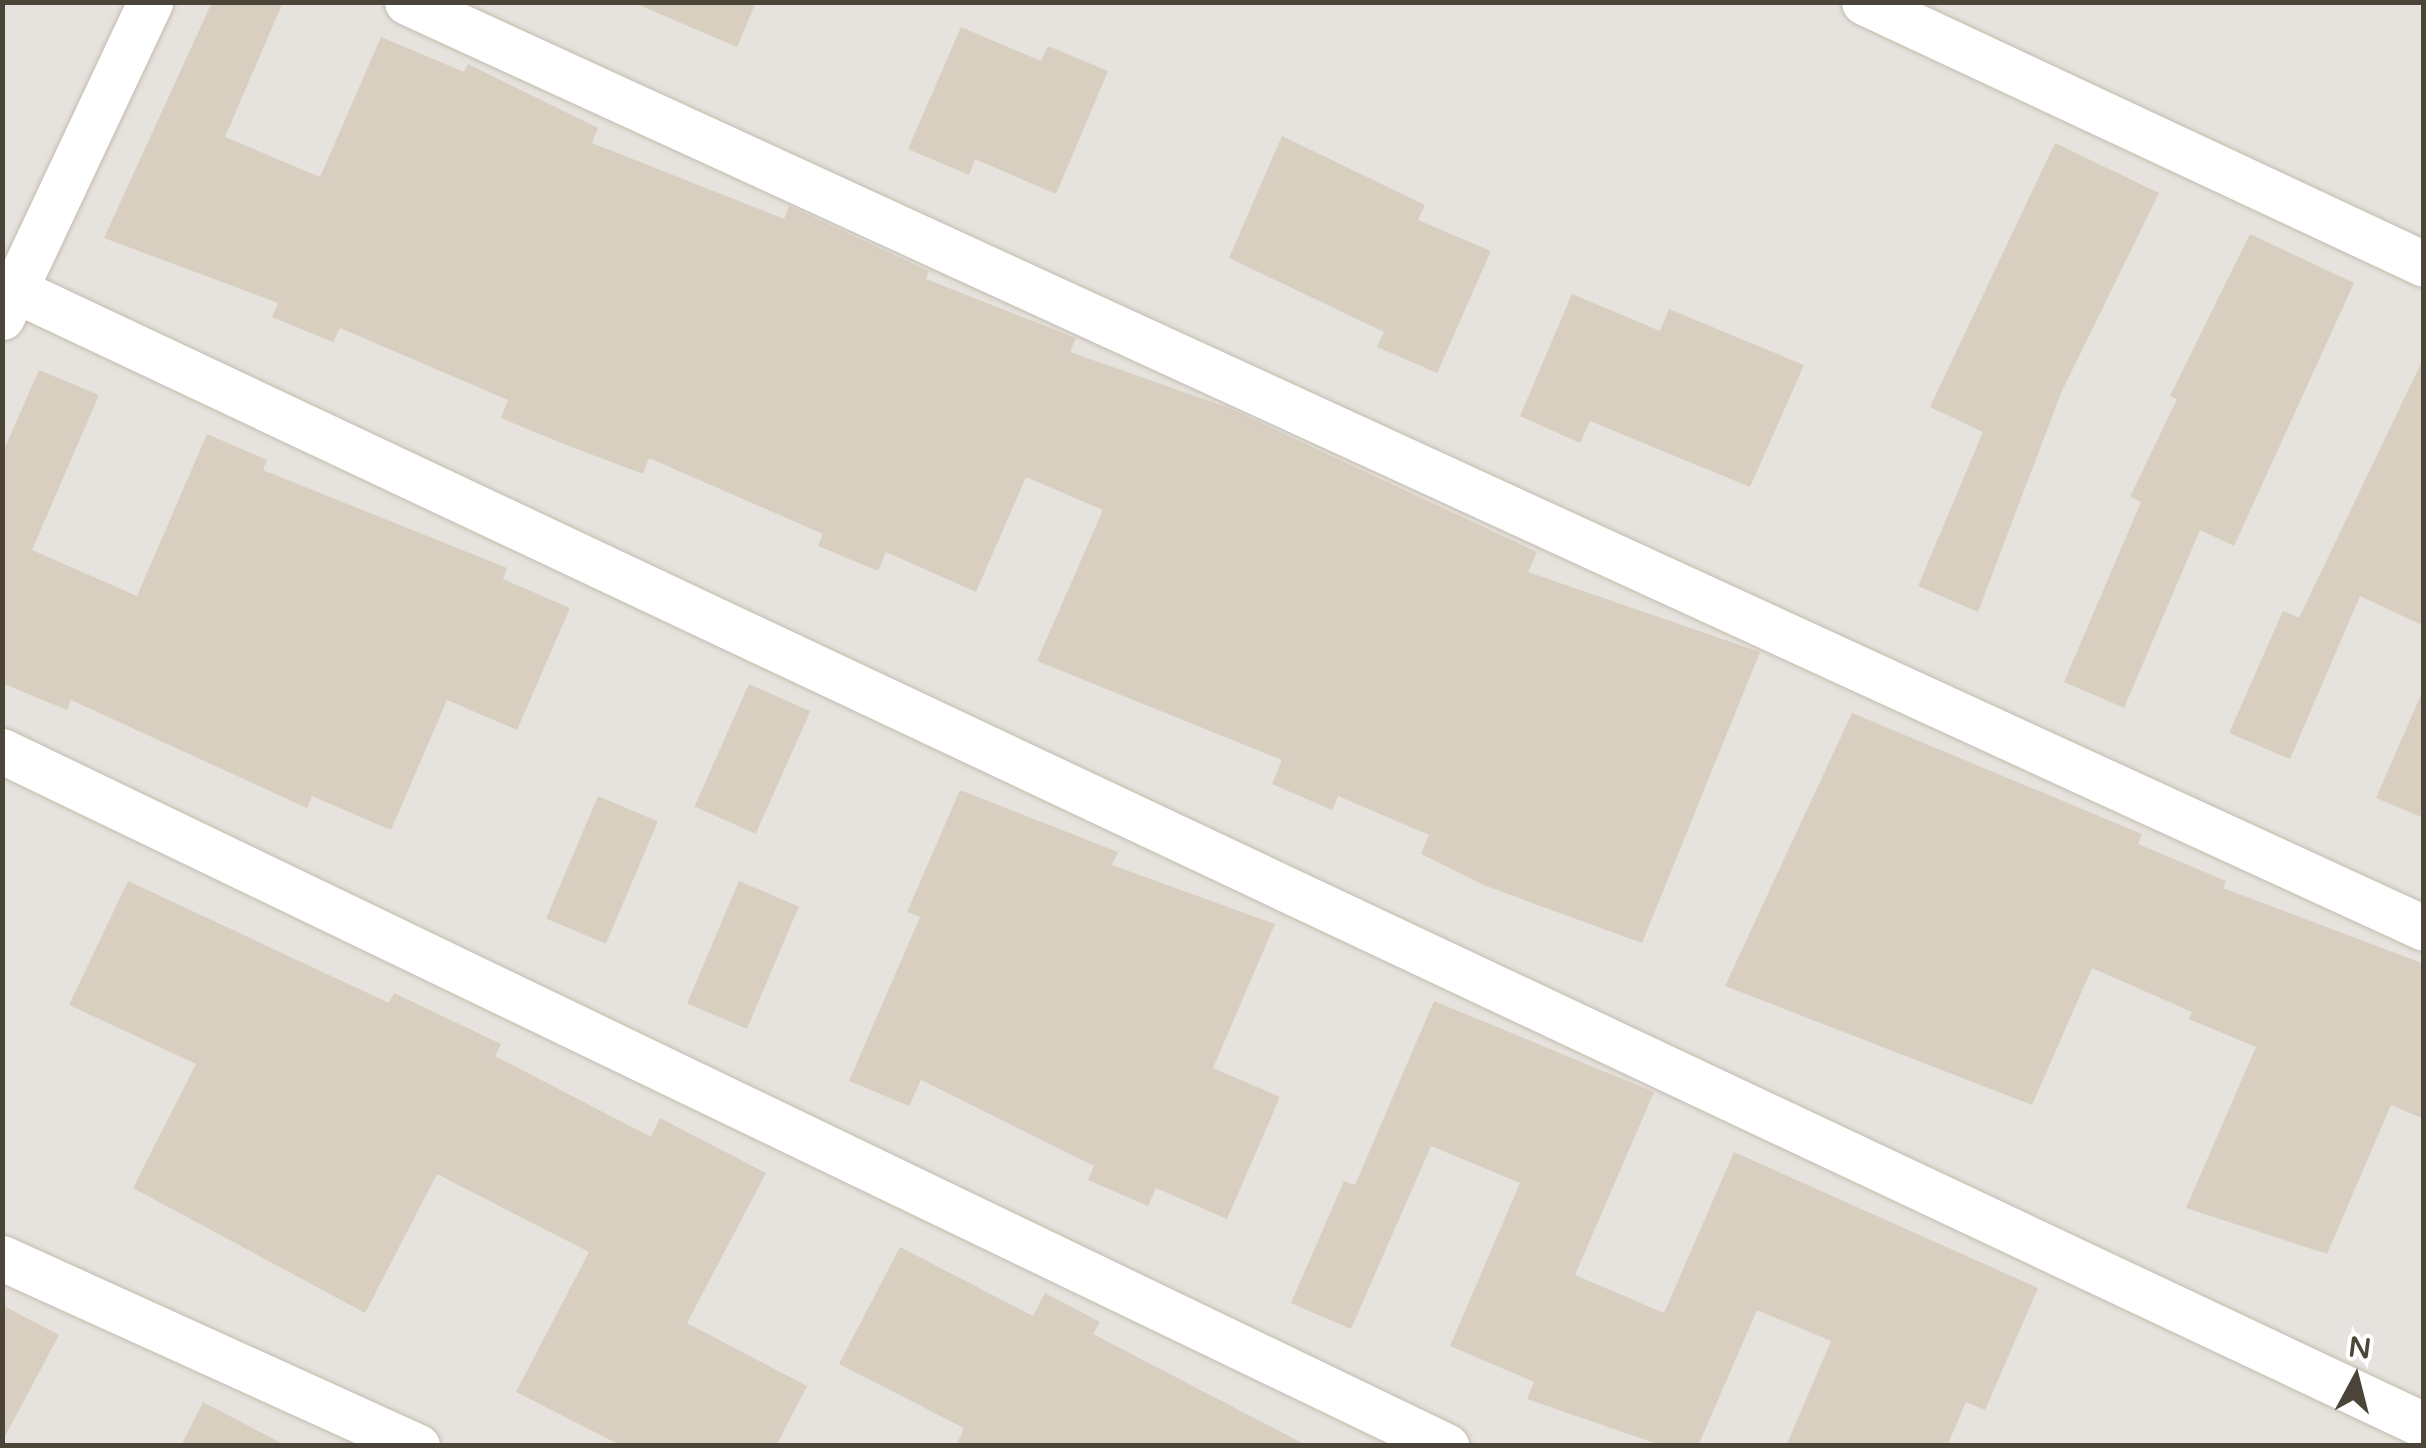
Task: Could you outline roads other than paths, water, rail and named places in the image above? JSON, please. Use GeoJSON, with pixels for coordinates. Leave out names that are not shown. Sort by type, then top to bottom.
{"type":"FeatureCollection","features":[{"type":"Feature","properties":{"kind":"lane"},"geometry":{"type":"LineString","coordinates":[[150,2],[9,303],[2424,1426]]}},
{"type":"Feature","properties":{"kind":"lane"},"geometry":{"type":"LineString","coordinates":[[407,2],[2424,928]]}},
{"type":"Feature","properties":{"kind":"lane"},"geometry":{"type":"LineString","coordinates":[[1864,2],[2424,264]]}},
{"type":"Feature","properties":{"kind":"lane"},"geometry":{"type":"LineString","coordinates":[[2,752],[1446,1446]]}},
{"type":"Feature","properties":{"kind":"lane"},"geometry":{"type":"LineString","coordinates":[[2,1258],[416,1446]]}}]}
